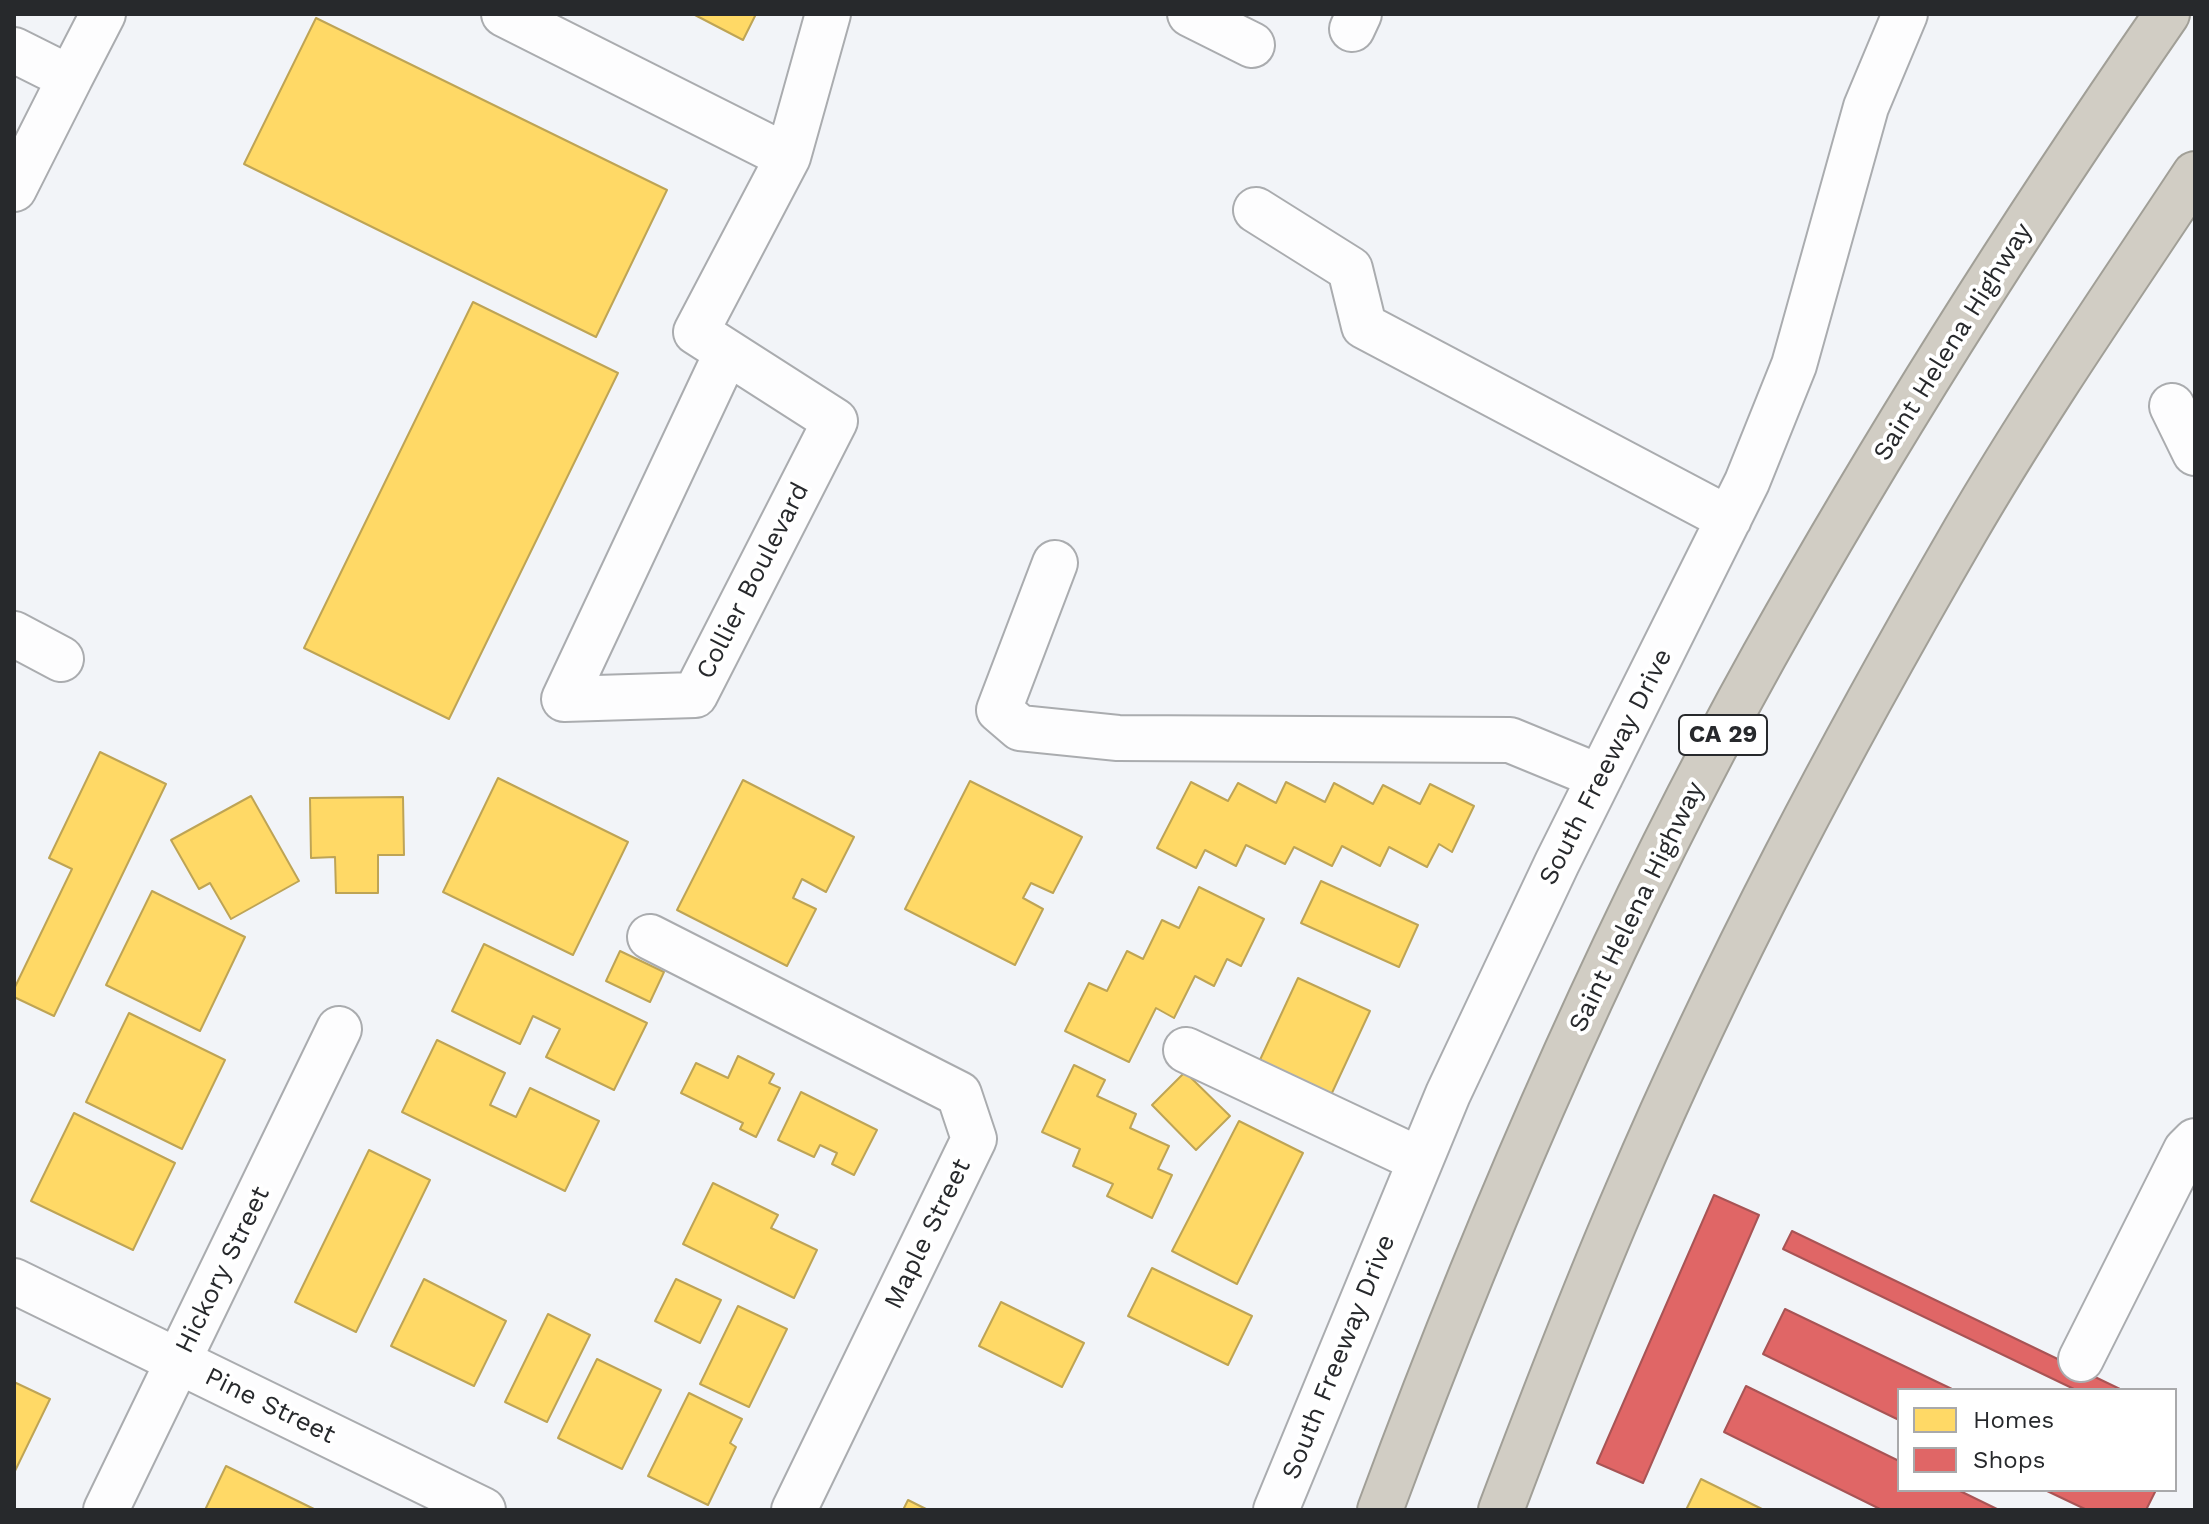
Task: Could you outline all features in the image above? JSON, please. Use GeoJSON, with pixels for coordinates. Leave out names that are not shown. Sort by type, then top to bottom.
{"type":"FeatureCollection","features":[{"type":"Feature","properties":{"kind":"highway","name":"Saint Helena Highway"},"geometry":{"type":"LineString","coordinates":[[1380,1510],[1446,1334],[1525,1147],[1594,992],[1698,782],[1763,659],[1953,337],[2167,14]]}},
{"type":"Feature","properties":{"kind":"highway"},"geometry":{"type":"LineString","coordinates":[[1501,1510],[1556,1364],[1627,1191],[1705,1020],[1788,853],[1875,689],[1967,527],[2195,174]]}},
{"type":"Feature","properties":{"kind":"street"},"geometry":{"type":"LineString","coordinates":[[14,189],[103,14]]}},
{"type":"Feature","properties":{"kind":"street"},"geometry":{"type":"LineString","coordinates":[[504,14],[788,157],[828,14]]}},
{"type":"Feature","properties":{"kind":"street"},"geometry":{"type":"LineString","coordinates":[[1190,14],[1252,45]]}},
{"type":"Feature","properties":{"kind":"street","name":"South Freeway Drive"},"geometry":{"type":"LineString","coordinates":[[1276,1510],[1448,1094],[1600,777],[1747,482],[1794,365],[1866,107],[1905,14]]}},
{"type":"Feature","properties":{"kind":"street"},"geometry":{"type":"LineString","coordinates":[[14,50],[70,78]]}},
{"type":"Feature","properties":{"kind":"street","name":"Collier Boulevard"},"geometry":{"type":"LineString","coordinates":[[727,352],[564,699],[695,695],[835,421],[696,332],[788,157]]}},
{"type":"Feature","properties":{"kind":"street"},"geometry":{"type":"LineString","coordinates":[[1256,210],[1350,269],[1364,326],[1729,519]]}},
{"type":"Feature","properties":{"kind":"street"},"geometry":{"type":"LineString","coordinates":[[2172,406],[2195,453]]}},
{"type":"Feature","properties":{"kind":"street"},"geometry":{"type":"LineString","coordinates":[[1055,563],[999,710],[1020,728],[1118,738],[1510,740],[1600,777]]}},
{"type":"Feature","properties":{"kind":"street"},"geometry":{"type":"LineString","coordinates":[[14,634],[61,659]]}},
{"type":"Feature","properties":{"kind":"street","name":"Maple Street"},"geometry":{"type":"LineString","coordinates":[[650,937],[959,1094],[974,1139],[794,1510]]}},
{"type":"Feature","properties":{"kind":"street","name":"Hickory Street"},"geometry":{"type":"LineString","coordinates":[[106,1510],[339,1029]]}},
{"type":"Feature","properties":{"kind":"street"},"geometry":{"type":"LineString","coordinates":[[1186,1050],[1420,1160]]}},
{"type":"Feature","properties":{"kind":"street"},"geometry":{"type":"LineString","coordinates":[[2081,1359],[2186,1150],[2195,1141]]}},
{"type":"Feature","properties":{"kind":"street","name":"Pine Street"},"geometry":{"type":"LineString","coordinates":[[14,1281],[483,1510]]}},
{"type":"Feature","properties":{"kind":"building: Homes"},"geometry":{"type":"Polygon","coordinates":[[[693,14],[756,14],[743,40],[693,14]]]}},
{"type":"Feature","properties":{"kind":"building: Homes"},"geometry":{"type":"Polygon","coordinates":[[[316,18],[667,190],[596,337],[244,164],[316,18]]]}},
{"type":"Feature","properties":{"kind":"building: Homes"},"geometry":{"type":"Polygon","coordinates":[[[473,302],[618,373],[449,719],[304,648],[473,302]]]}},
{"type":"Feature","properties":{"kind":"building: Homes"},"geometry":{"type":"Polygon","coordinates":[[[100,752],[166,784],[54,1016],[14,997],[14,989],[72,869],[49,858],[100,752]]]}},
{"type":"Feature","properties":{"kind":"building: Homes"},"geometry":{"type":"Polygon","coordinates":[[[498,778],[628,842],[573,955],[443,892],[498,778]]]}},
{"type":"Feature","properties":{"kind":"building: Homes"},"geometry":{"type":"Polygon","coordinates":[[[743,780],[854,837],[826,892],[802,879],[793,898],[816,909],[787,966],[677,910],[743,780]]]}},
{"type":"Feature","properties":{"kind":"building: Homes"},"geometry":{"type":"Polygon","coordinates":[[[970,781],[1082,837],[1053,893],[1031,883],[1023,898],[1043,909],[1015,965],[905,909],[970,781]]]}},
{"type":"Feature","properties":{"kind":"building: Homes"},"geometry":{"type":"Polygon","coordinates":[[[1191,782],[1228,801],[1238,783],[1276,803],[1286,782],[1325,802],[1334,783],[1373,804],[1383,785],[1420,804],[1430,784],[1474,806],[1452,852],[1439,844],[1427,867],[1389,847],[1380,866],[1342,846],[1332,866],[1294,847],[1285,864],[1246,845],[1236,866],[1205,850],[1196,868],[1157,848],[1191,782]]]}},
{"type":"Feature","properties":{"kind":"building: Homes"},"geometry":{"type":"Polygon","coordinates":[[[251,796],[299,881],[231,919],[210,883],[199,889],[171,840],[251,796]]]}},
{"type":"Feature","properties":{"kind":"building: Homes"},"geometry":{"type":"Polygon","coordinates":[[[403,797],[404,855],[378,855],[378,893],[336,893],[335,857],[311,858],[310,798],[403,797]]]}},
{"type":"Feature","properties":{"kind":"building: Homes"},"geometry":{"type":"Polygon","coordinates":[[[1321,881],[1418,925],[1399,967],[1301,923],[1321,881]]]}},
{"type":"Feature","properties":{"kind":"building: Homes"},"geometry":{"type":"Polygon","coordinates":[[[1199,887],[1264,919],[1241,966],[1227,959],[1214,986],[1195,976],[1174,1018],[1156,1008],[1129,1062],[1065,1031],[1089,983],[1107,991],[1127,951],[1143,959],[1162,920],[1179,928],[1199,887]]]}},
{"type":"Feature","properties":{"kind":"building: Homes"},"geometry":{"type":"Polygon","coordinates":[[[152,891],[245,937],[200,1031],[106,985],[152,891]]]}},
{"type":"Feature","properties":{"kind":"building: Homes"},"geometry":{"type":"Polygon","coordinates":[[[484,944],[647,1023],[614,1090],[546,1057],[560,1029],[533,1016],[520,1044],[452,1011],[484,944]]]}},
{"type":"Feature","properties":{"kind":"building: Homes"},"geometry":{"type":"Polygon","coordinates":[[[620,951],[664,972],[650,1002],[606,981],[620,951]]]}},
{"type":"Feature","properties":{"kind":"building: Homes"},"geometry":{"type":"Polygon","coordinates":[[[1298,978],[1370,1011],[1331,1095],[1259,1062],[1298,978]]]}},
{"type":"Feature","properties":{"kind":"building: Homes"},"geometry":{"type":"Polygon","coordinates":[[[129,1013],[225,1060],[182,1149],[86,1102],[129,1013]]]}},
{"type":"Feature","properties":{"kind":"building: Homes"},"geometry":{"type":"Polygon","coordinates":[[[437,1040],[505,1073],[490,1105],[516,1117],[530,1088],[599,1121],[565,1191],[402,1112],[437,1040]]]}},
{"type":"Feature","properties":{"kind":"building: Homes"},"geometry":{"type":"Polygon","coordinates":[[[738,1056],[774,1074],[769,1083],[780,1088],[756,1137],[740,1129],[743,1123],[681,1093],[696,1063],[728,1078],[738,1056]]]}},
{"type":"Feature","properties":{"kind":"building: Homes"},"geometry":{"type":"Polygon","coordinates":[[[1074,1065],[1105,1080],[1097,1096],[1136,1114],[1130,1128],[1169,1146],[1158,1169],[1172,1175],[1152,1218],[1107,1196],[1113,1184],[1073,1166],[1080,1149],[1042,1132],[1074,1065]]]}},
{"type":"Feature","properties":{"kind":"building: Homes"},"geometry":{"type":"Polygon","coordinates":[[[1185,1072],[1230,1116],[1196,1150],[1152,1105],[1185,1072]]]}},
{"type":"Feature","properties":{"kind":"building: Homes"},"geometry":{"type":"Polygon","coordinates":[[[801,1092],[877,1130],[854,1175],[832,1164],[837,1153],[820,1145],[814,1157],[778,1140],[801,1092]]]}},
{"type":"Feature","properties":{"kind":"building: Homes"},"geometry":{"type":"Polygon","coordinates":[[[74,1113],[175,1163],[133,1250],[31,1201],[74,1113]]]}},
{"type":"Feature","properties":{"kind":"building: Homes"},"geometry":{"type":"Polygon","coordinates":[[[1239,1121],[1303,1153],[1237,1284],[1172,1251],[1239,1121]]]}},
{"type":"Feature","properties":{"kind":"building: Homes"},"geometry":{"type":"Polygon","coordinates":[[[369,1150],[430,1180],[356,1332],[295,1302],[369,1150]]]}},
{"type":"Feature","properties":{"kind":"building: Homes"},"geometry":{"type":"Polygon","coordinates":[[[713,1183],[778,1215],[771,1228],[817,1250],[794,1298],[683,1244],[713,1183]]]}},
{"type":"Feature","properties":{"kind":"building: Homes"},"geometry":{"type":"Polygon","coordinates":[[[1152,1268],[1252,1316],[1228,1365],[1128,1316],[1152,1268]]]}},
{"type":"Feature","properties":{"kind":"building: Homes"},"geometry":{"type":"Polygon","coordinates":[[[424,1279],[506,1321],[474,1386],[391,1346],[424,1279]]]}},
{"type":"Feature","properties":{"kind":"building: Homes"},"geometry":{"type":"Polygon","coordinates":[[[676,1279],[721,1300],[700,1343],[655,1321],[676,1279]]]}},
{"type":"Feature","properties":{"kind":"building: Homes"},"geometry":{"type":"Polygon","coordinates":[[[1001,1302],[1084,1343],[1062,1387],[979,1346],[1001,1302]]]}},
{"type":"Feature","properties":{"kind":"building: Homes"},"geometry":{"type":"Polygon","coordinates":[[[738,1306],[787,1329],[749,1407],[700,1384],[738,1306]]]}},
{"type":"Feature","properties":{"kind":"building: Homes"},"geometry":{"type":"Polygon","coordinates":[[[548,1314],[590,1335],[547,1422],[505,1402],[548,1314]]]}},
{"type":"Feature","properties":{"kind":"building: Homes"},"geometry":{"type":"Polygon","coordinates":[[[597,1359],[661,1390],[622,1469],[558,1438],[597,1359]]]}},
{"type":"Feature","properties":{"kind":"building: Homes"},"geometry":{"type":"Polygon","coordinates":[[[14,1382],[50,1399],[14,1473],[14,1382]]]}},
{"type":"Feature","properties":{"kind":"building: Homes"},"geometry":{"type":"Polygon","coordinates":[[[689,1393],[742,1419],[730,1443],[736,1447],[708,1505],[648,1476],[689,1393]]]}},
{"type":"Feature","properties":{"kind":"building: Homes"},"geometry":{"type":"Polygon","coordinates":[[[226,1466],[314,1509],[314,1510],[205,1510],[226,1466]]]}},
{"type":"Feature","properties":{"kind":"building: Homes"},"geometry":{"type":"Polygon","coordinates":[[[1701,1479],[1764,1510],[1686,1510],[1701,1479]]]}},
{"type":"Feature","properties":{"kind":"building: Homes"},"geometry":{"type":"Polygon","coordinates":[[[908,1500],[928,1510],[903,1510],[908,1500]]]}},
{"type":"Feature","properties":{"kind":"building: Shops"},"geometry":{"type":"Polygon","coordinates":[[[1714,1195],[1759,1215],[1643,1483],[1597,1463],[1714,1195]]]}},
{"type":"Feature","properties":{"kind":"building: Shops"},"geometry":{"type":"Polygon","coordinates":[[[1792,1231],[2118,1388],[2072,1388],[1783,1249],[1792,1231]]]}},
{"type":"Feature","properties":{"kind":"building: Shops"},"geometry":{"type":"Polygon","coordinates":[[[1785,1309],[1950,1388],[1897,1388],[1897,1419],[1763,1354],[1785,1309]]]}},
{"type":"Feature","properties":{"kind":"building: Shops"},"geometry":{"type":"Polygon","coordinates":[[[1746,1386],[1897,1460],[1897,1492],[1962,1492],[1999,1510],[1882,1510],[1724,1432],[1746,1386]]]}},
{"type":"Feature","properties":{"kind":"building: Shops"},"geometry":{"type":"Polygon","coordinates":[[[2049,1492],[2155,1492],[2146,1510],[2087,1510],[2049,1492]]]}}]}
